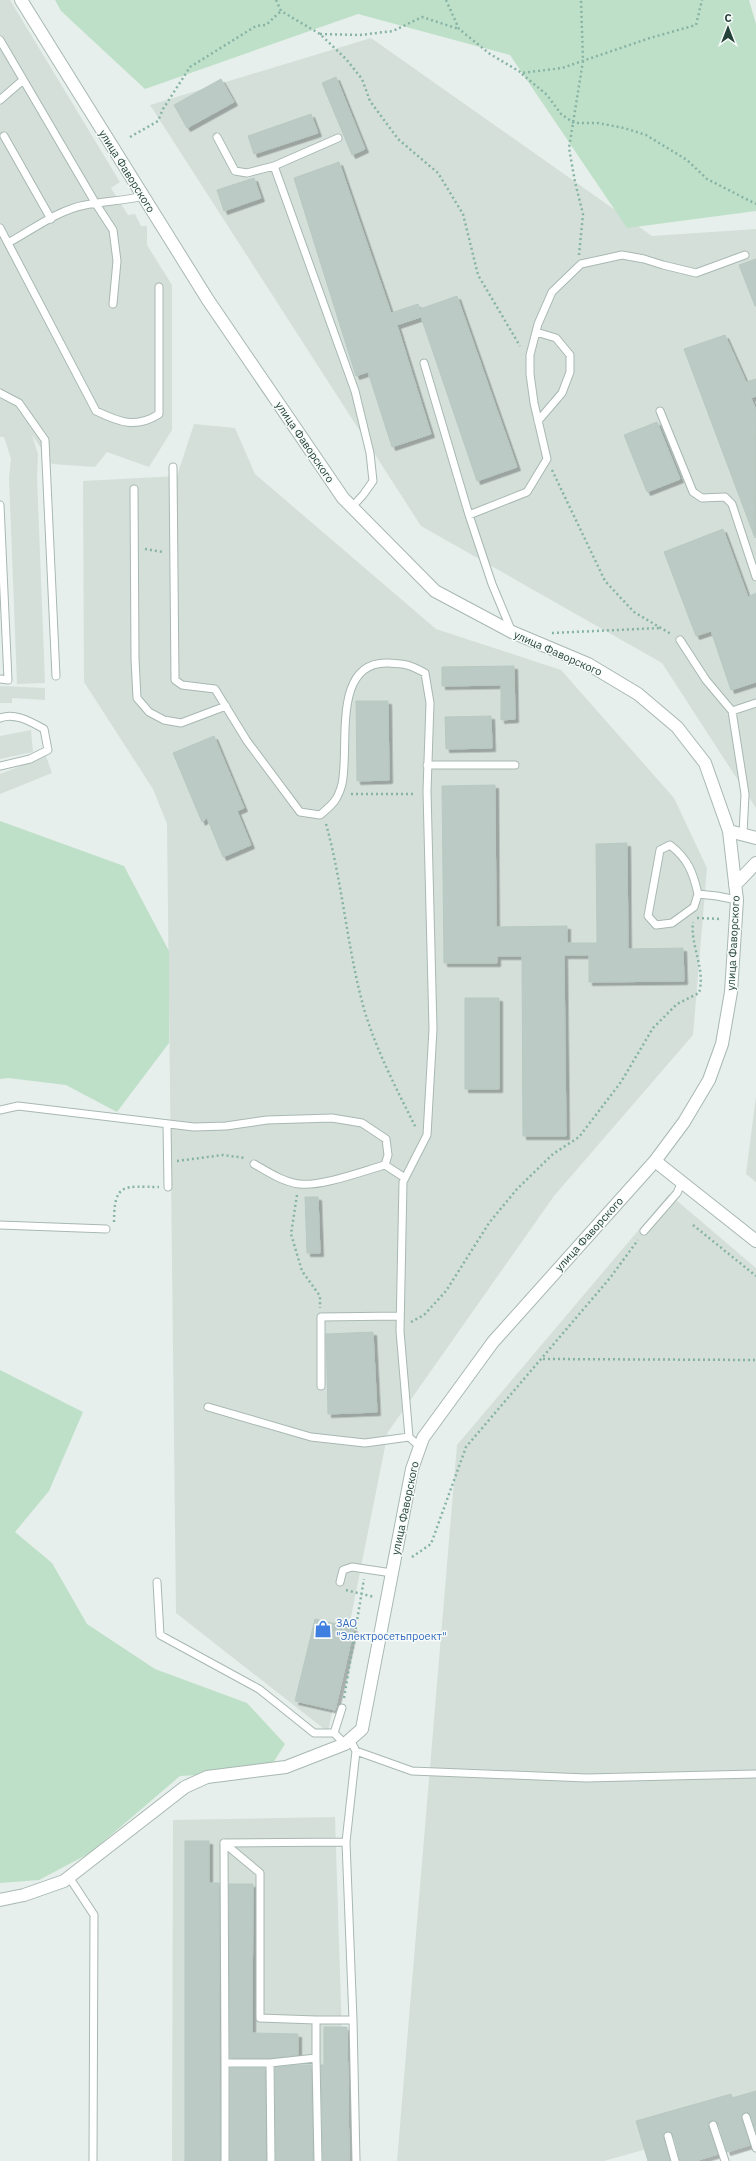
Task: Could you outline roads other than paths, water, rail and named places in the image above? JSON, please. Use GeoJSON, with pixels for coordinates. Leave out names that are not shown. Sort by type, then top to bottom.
{"type":"FeatureCollection","features":[{"type":"Feature","properties":{"kind":"street","name":"улица Фаворского"},"geometry":{"type":"LineString","coordinates":[[21,0],[208,300],[343,498],[436,591],[512,632],[588,664],[638,694],[677,727],[705,764],[729,831],[737,900],[732,992],[722,1044],[709,1080],[684,1122],[655,1161],[493,1342],[422,1438],[412,1469],[362,1729],[348,1742]]}},
{"type":"Feature","properties":{"kind":"street"},"geometry":{"type":"LineString","coordinates":[[729,831],[756,838]]}},
{"type":"Feature","properties":{"kind":"street"},"geometry":{"type":"LineString","coordinates":[[735,885],[756,863]]}},
{"type":"Feature","properties":{"kind":"street"},"geometry":{"type":"LineString","coordinates":[[655,1161],[756,1241]]}},
{"type":"Feature","properties":{"kind":"street"},"geometry":{"type":"LineString","coordinates":[[0,1900],[24,1895],[69,1877],[185,1787],[207,1777],[286,1767],[348,1742]]}},
{"type":"Feature","properties":{"kind":"lane"},"geometry":{"type":"LineString","coordinates":[[0,40],[96,204],[113,230],[117,261],[113,304]]}},
{"type":"Feature","properties":{"kind":"lane"},"geometry":{"type":"LineString","coordinates":[[0,100],[23,80]]}},
{"type":"Feature","properties":{"kind":"lane"},"geometry":{"type":"LineString","coordinates":[[4,136],[51,219]]}},
{"type":"Feature","properties":{"kind":"lane"},"geometry":{"type":"LineString","coordinates":[[217,137],[235,171],[248,173],[274,166],[338,138]]}},
{"type":"Feature","properties":{"kind":"lane"},"geometry":{"type":"LineString","coordinates":[[274,166],[355,392],[370,453],[373,481],[363,496],[352,507]]}},
{"type":"Feature","properties":{"kind":"lane"},"geometry":{"type":"LineString","coordinates":[[8,243],[51,219],[85,205],[128,200],[143,196]]}},
{"type":"Feature","properties":{"kind":"lane"},"geometry":{"type":"LineString","coordinates":[[0,228],[96,411],[119,422],[146,422],[159,414],[159,287]]}},
{"type":"Feature","properties":{"kind":"lane"},"geometry":{"type":"LineString","coordinates":[[469,515],[527,492],[547,459],[538,421],[530,374],[530,362],[536,332],[552,292],[581,264],[622,255],[644,259],[696,273],[745,255]]}},
{"type":"Feature","properties":{"kind":"lane"},"geometry":{"type":"LineString","coordinates":[[536,332],[556,338],[570,355],[570,372],[562,393],[538,421]]}},
{"type":"Feature","properties":{"kind":"lane"},"geometry":{"type":"LineString","coordinates":[[424,363],[469,515],[492,584],[512,632]]}},
{"type":"Feature","properties":{"kind":"lane"},"geometry":{"type":"LineString","coordinates":[[0,393],[19,403],[45,440],[50,508],[56,676]]}},
{"type":"Feature","properties":{"kind":"lane"},"geometry":{"type":"LineString","coordinates":[[660,411],[693,492],[702,498],[725,497],[732,504],[756,576]]}},
{"type":"Feature","properties":{"kind":"lane"},"geometry":{"type":"LineString","coordinates":[[173,467],[175,680],[182,685],[215,689],[247,741],[300,812],[320,815],[335,803],[342,784],[346,703],[359,673],[375,663],[409,664],[425,673],[430,703],[427,794],[433,1029],[427,1135],[403,1182],[400,1316],[409,1437],[419,1446]]}},
{"type":"Feature","properties":{"kind":"lane"},"geometry":{"type":"LineString","coordinates":[[134,489],[134,659],[137,698],[149,712],[164,720],[181,723],[226,706]]}},
{"type":"Feature","properties":{"kind":"lane"},"geometry":{"type":"LineString","coordinates":[[0,505],[8,680],[0,679]]}},
{"type":"Feature","properties":{"kind":"lane"},"geometry":{"type":"LineString","coordinates":[[680,640],[706,680],[732,711],[745,794],[742,834]]}},
{"type":"Feature","properties":{"kind":"lane"},"geometry":{"type":"LineString","coordinates":[[732,711],[756,703]]}},
{"type":"Feature","properties":{"kind":"lane"},"geometry":{"type":"LineString","coordinates":[[0,718],[7,715],[26,720],[44,729],[48,750],[30,759],[0,766]]}},
{"type":"Feature","properties":{"kind":"lane"},"geometry":{"type":"LineString","coordinates":[[428,765],[515,764]]}},
{"type":"Feature","properties":{"kind":"lane"},"geometry":{"type":"LineString","coordinates":[[670,845],[683,855],[694,876],[698,894],[694,907],[672,923],[656,925],[648,916],[660,850],[670,845]]}},
{"type":"Feature","properties":{"kind":"lane"},"geometry":{"type":"LineString","coordinates":[[698,894],[737,900]]}},
{"type":"Feature","properties":{"kind":"lane"},"geometry":{"type":"LineString","coordinates":[[0,1110],[18,1106],[200,1127],[226,1126],[267,1120],[332,1118],[362,1124],[386,1139],[388,1155],[385,1165]]}},
{"type":"Feature","properties":{"kind":"lane"},"geometry":{"type":"LineString","coordinates":[[167,1124],[168,1187]]}},
{"type":"Feature","properties":{"kind":"lane"},"geometry":{"type":"LineString","coordinates":[[254,1164],[282,1180],[300,1184],[314,1184],[385,1165],[405,1178]]}},
{"type":"Feature","properties":{"kind":"lane"},"geometry":{"type":"LineString","coordinates":[[644,1231],[677,1193],[682,1182]]}},
{"type":"Feature","properties":{"kind":"lane"},"geometry":{"type":"LineString","coordinates":[[0,1225],[106,1229]]}},
{"type":"Feature","properties":{"kind":"lane"},"geometry":{"type":"LineString","coordinates":[[321,1386],[321,1317],[400,1316]]}},
{"type":"Feature","properties":{"kind":"lane"},"geometry":{"type":"LineString","coordinates":[[208,1407],[311,1437],[365,1443],[409,1437]]}},
{"type":"Feature","properties":{"kind":"lane"},"geometry":{"type":"LineString","coordinates":[[340,1582],[343,1570],[352,1567],[392,1573]]}},
{"type":"Feature","properties":{"kind":"lane"},"geometry":{"type":"LineString","coordinates":[[157,1582],[160,1635],[260,1689],[314,1733],[334,1733],[348,1742],[356,1751],[412,1771],[586,1778],[756,1774]]}},
{"type":"Feature","properties":{"kind":"lane"},"geometry":{"type":"LineString","coordinates":[[334,1733],[342,1708]]}},
{"type":"Feature","properties":{"kind":"lane"},"geometry":{"type":"LineString","coordinates":[[356,1751],[346,1842],[353,2020],[356,2161]]}},
{"type":"Feature","properties":{"kind":"lane"},"geometry":{"type":"LineString","coordinates":[[224,1843],[346,1842]]}},
{"type":"Feature","properties":{"kind":"lane"},"geometry":{"type":"LineString","coordinates":[[224,1843],[260,1873],[260,2018],[353,2020]]}},
{"type":"Feature","properties":{"kind":"lane"},"geometry":{"type":"LineString","coordinates":[[224,1843],[225,2161]]}},
{"type":"Feature","properties":{"kind":"lane"},"geometry":{"type":"LineString","coordinates":[[69,1877],[94,1915],[93,2161]]}},
{"type":"Feature","properties":{"kind":"lane"},"geometry":{"type":"LineString","coordinates":[[316,2020],[318,2161]]}},
{"type":"Feature","properties":{"kind":"lane"},"geometry":{"type":"LineString","coordinates":[[224,2063],[270,2064],[316,2058]]}},
{"type":"Feature","properties":{"kind":"lane"},"geometry":{"type":"LineString","coordinates":[[270,2064],[271,2161]]}},
{"type":"Feature","properties":{"kind":"lane"},"geometry":{"type":"LineString","coordinates":[[746,2117],[756,2148]]}},
{"type":"Feature","properties":{"kind":"lane"},"geometry":{"type":"LineString","coordinates":[[713,2125],[725,2161]]}},
{"type":"Feature","properties":{"kind":"lane"},"geometry":{"type":"LineString","coordinates":[[668,2136],[675,2161]]}},
{"type":"Feature","properties":{"kind":"place","name":"ЗАО \"Электросетьпроект\""},"geometry":{"type":"Point","coordinates":[323,1629]}}]}
